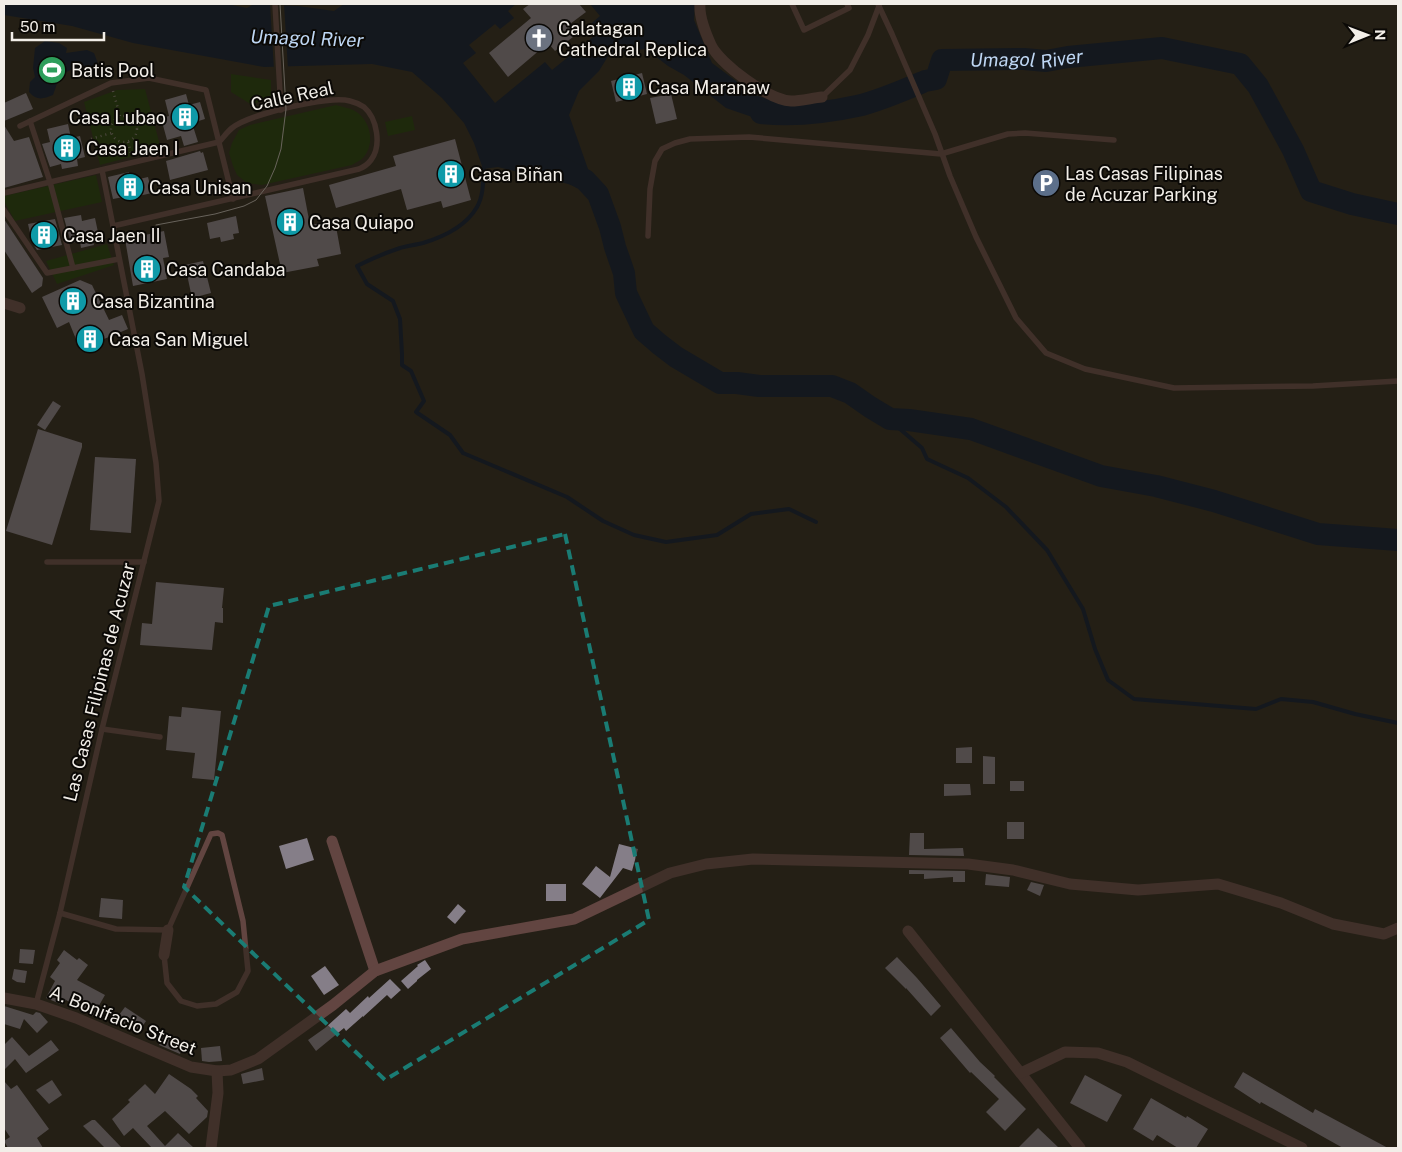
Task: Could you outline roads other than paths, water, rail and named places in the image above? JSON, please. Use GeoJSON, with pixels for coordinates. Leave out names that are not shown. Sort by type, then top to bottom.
{"type":"FeatureCollection","features":[{"type":"Feature","properties":{"kind":"street"},"geometry":{"type":"LineString","coordinates":[[700,4],[699,11],[711,46],[729,68],[765,92],[790,101],[822,97]]}},
{"type":"Feature","properties":{"kind":"street"},"geometry":{"type":"LineString","coordinates":[[4,303],[20,308]]}},
{"type":"Feature","properties":{"kind":"street"},"geometry":{"type":"LineString","coordinates":[[332,841],[375,971]]}},
{"type":"Feature","properties":{"kind":"street","name":"A. Bonifacio Street"},"geometry":{"type":"LineString","coordinates":[[4,998],[36,1004],[76,1018],[190,1067],[217,1071],[231,1070],[258,1059],[334,1005],[375,971],[462,939],[574,919],[670,873],[706,864],[753,860],[968,864],[1013,870],[1070,884],[1138,890],[1218,884],[1281,903],[1333,924],[1384,934],[1398,928]]}},
{"type":"Feature","properties":{"kind":"street"},"geometry":{"type":"LineString","coordinates":[[164,955],[168,930]]}},
{"type":"Feature","properties":{"kind":"street"},"geometry":{"type":"LineString","coordinates":[[908,931],[1080,1148]]}},
{"type":"Feature","properties":{"kind":"street"},"geometry":{"type":"LineString","coordinates":[[1021,1074],[1065,1052],[1098,1053],[1127,1062],[1302,1148]]}},
{"type":"Feature","properties":{"kind":"street"},"geometry":{"type":"LineString","coordinates":[[211,1148],[218,1093],[217,1071]]}},
{"type":"Feature","properties":{"kind":"lane"},"geometry":{"type":"LineString","coordinates":[[275,4],[281,110]]}},
{"type":"Feature","properties":{"kind":"lane"},"geometry":{"type":"LineString","coordinates":[[792,4],[804,30],[849,8],[847,4]]}},
{"type":"Feature","properties":{"kind":"lane"},"geometry":{"type":"LineString","coordinates":[[822,97],[850,70],[868,35],[879,5]]}},
{"type":"Feature","properties":{"kind":"lane"},"geometry":{"type":"LineString","coordinates":[[879,5],[935,134],[941,154],[976,237],[1016,318],[1046,353],[1085,369],[1174,388],[1313,386],[1398,381]]}},
{"type":"Feature","properties":{"kind":"lane"},"geometry":{"type":"LineString","coordinates":[[20,126],[111,83],[149,78],[206,90],[233,199],[113,226]]}},
{"type":"Feature","properties":{"kind":"lane","name":"Calle Real"},"geometry":{"type":"LineString","coordinates":[[219,142],[232,128],[245,121],[281,110],[336,99],[350,100],[364,107],[375,125],[377,148],[373,159],[367,165],[359,169],[233,199]]}},
{"type":"Feature","properties":{"kind":"lane"},"geometry":{"type":"LineString","coordinates":[[30,121],[50,182],[73,268]]}},
{"type":"Feature","properties":{"kind":"lane"},"geometry":{"type":"LineString","coordinates":[[648,236],[650,189],[655,161],[662,148],[675,142],[690,139],[749,137],[941,154],[1008,134],[1025,133],[1114,140]]}},
{"type":"Feature","properties":{"kind":"lane"},"geometry":{"type":"LineString","coordinates":[[4,193],[219,142]]}},
{"type":"Feature","properties":{"kind":"lane","name":"Las Casas Filipinas de Acuzar"},"geometry":{"type":"LineString","coordinates":[[36,1004],[60,913],[102,729],[159,501],[156,463],[140,365],[102,170]]}},
{"type":"Feature","properties":{"kind":"lane"},"geometry":{"type":"LineString","coordinates":[[4,210],[47,273],[119,259]]}},
{"type":"Feature","properties":{"kind":"lane"},"geometry":{"type":"LineString","coordinates":[[47,562],[144,562]]}},
{"type":"Feature","properties":{"kind":"lane"},"geometry":{"type":"LineString","coordinates":[[102,729],[160,737]]}},
{"type":"Feature","properties":{"kind":"lane"},"geometry":{"type":"LineString","coordinates":[[60,913],[116,929],[168,930],[211,834],[218,833],[222,835],[243,922],[248,972],[237,992],[216,1004],[197,1006],[181,1000],[167,983],[164,955]]}},
{"type":"Feature","properties":{"kind":"water"},"geometry":{"type":"Polygon","coordinates":[[[4,4],[227,4],[247,8],[254,4],[298,6],[334,11],[344,4],[516,4],[508,11],[514,18],[500,29],[495,24],[469,45],[476,53],[463,63],[495,103],[545,62],[552,70],[593,37],[586,28],[600,16],[590,4],[695,4],[694,20],[712,63],[755,95],[791,106],[791,119],[761,120],[726,108],[684,75],[668,66],[646,49],[610,53],[599,71],[579,91],[569,115],[588,169],[585,188],[498,167],[483,169],[474,143],[464,123],[442,98],[412,72],[372,64],[264,67],[133,43],[72,26],[4,15],[4,4]]]}},
{"type":"Feature","properties":{"kind":"water","name":"Batis Pool"},"geometry":{"type":"Polygon","coordinates":[[[45,41],[59,43],[67,48],[66,53],[87,50],[94,53],[99,66],[91,73],[76,69],[60,75],[53,95],[37,98],[29,92],[30,82],[35,77],[33,68],[35,48],[45,41]]]}},
{"type":"Feature","properties":{"kind":"waterway","name":"Umagol River"},"geometry":{"type":"LineString","coordinates":[[761,113],[809,113],[865,104],[925,81],[936,79],[942,60],[1024,59],[1046,61],[1068,57],[1162,48],[1240,64],[1258,86],[1293,150],[1311,191],[1352,204],[1398,214]]}},
{"type":"Feature","properties":{"kind":"waterway"},"geometry":{"type":"LineString","coordinates":[[484,166],[481,197],[477,207],[467,220],[438,238],[394,250],[357,266],[367,284],[393,301],[400,319],[402,365],[411,371],[424,401],[416,412],[450,435],[463,453],[567,497],[603,521],[634,535],[666,542],[717,535],[751,514],[789,509],[816,522]]}},
{"type":"Feature","properties":{"kind":"waterway"},"geometry":{"type":"LineString","coordinates":[[558,166],[585,180],[598,194],[624,273],[626,293],[644,331],[676,357],[720,383],[759,386],[832,386],[850,393],[890,419],[971,429],[1101,476],[1156,486],[1214,501],[1318,534],[1398,540]]}},
{"type":"Feature","properties":{"kind":"waterway"},"geometry":{"type":"LineString","coordinates":[[890,419],[922,448],[927,459],[968,478],[1006,507],[1047,550],[1083,609],[1095,649],[1108,680],[1134,699],[1256,709],[1281,699],[1313,702],[1355,714],[1398,723]]}},
{"type":"Feature","properties":{"kind":"tram line"},"geometry":{"type":"LineString","coordinates":[[156,225],[215,214],[244,206],[256,200],[267,186],[281,149],[286,109],[280,4]]}},
{"type":"Feature","properties":{"kind":"place","name":"Calatagan Cathedral Replica"},"geometry":{"type":"Point","coordinates":[539,38]}},
{"type":"Feature","properties":{"kind":"place","name":"Batis Pool"},"geometry":{"type":"Point","coordinates":[52,70]}},
{"type":"Feature","properties":{"kind":"place","name":"Casa Maranaw"},"geometry":{"type":"Point","coordinates":[629,87]}},
{"type":"Feature","properties":{"kind":"place","name":"Casa Lubao"},"geometry":{"type":"Point","coordinates":[185,117]}},
{"type":"Feature","properties":{"kind":"place","name":"Casa Jaen I"},"geometry":{"type":"Point","coordinates":[67,148]}},
{"type":"Feature","properties":{"kind":"place","name":"Casa Biñan"},"geometry":{"type":"Point","coordinates":[451,174]}},
{"type":"Feature","properties":{"kind":"place","name":"Las Casas Filipinas de Acuzar Parking"},"geometry":{"type":"Point","coordinates":[1046,183]}},
{"type":"Feature","properties":{"kind":"place","name":"Casa Unisan"},"geometry":{"type":"Point","coordinates":[130,187]}},
{"type":"Feature","properties":{"kind":"place","name":"Casa Quiapo"},"geometry":{"type":"Point","coordinates":[290,222]}},
{"type":"Feature","properties":{"kind":"place","name":"Casa Jaen II"},"geometry":{"type":"Point","coordinates":[44,235]}},
{"type":"Feature","properties":{"kind":"place","name":"Casa Candaba"},"geometry":{"type":"Point","coordinates":[147,269]}},
{"type":"Feature","properties":{"kind":"place","name":"Casa Bizantina"},"geometry":{"type":"Point","coordinates":[73,301]}},
{"type":"Feature","properties":{"kind":"place","name":"Casa San Miguel"},"geometry":{"type":"Point","coordinates":[90,339]}}]}
